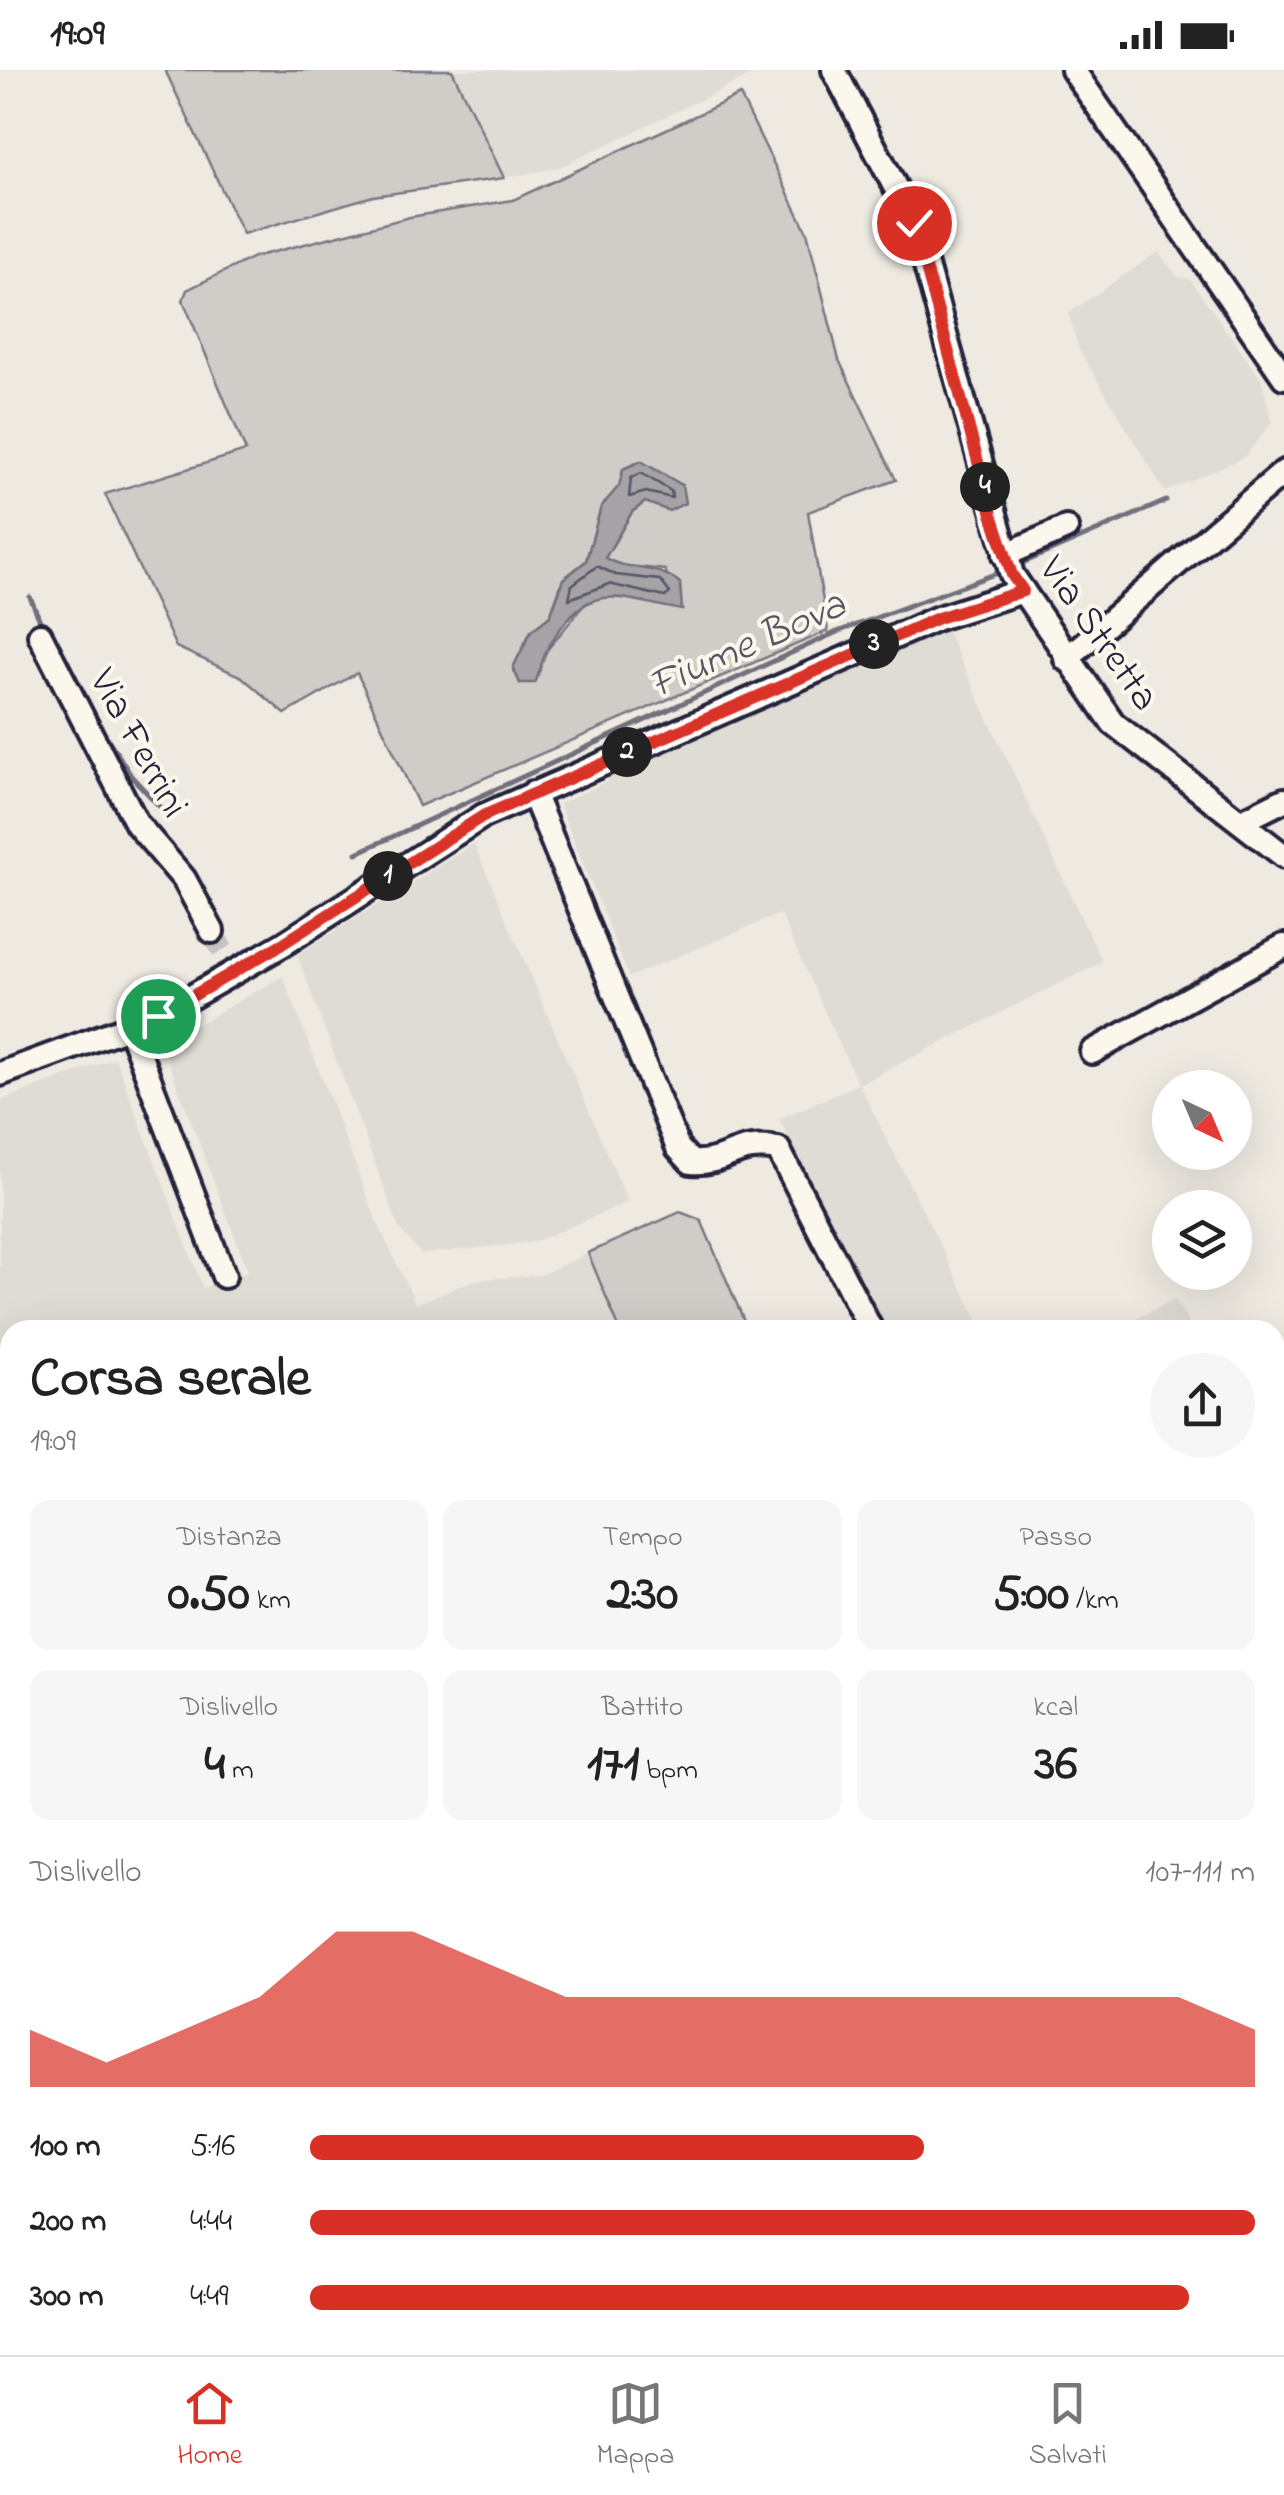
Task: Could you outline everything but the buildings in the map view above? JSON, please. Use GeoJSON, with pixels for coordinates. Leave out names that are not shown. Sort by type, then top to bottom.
{"type":"FeatureCollection","features":[{"type":"Feature","properties":{"kind":"street","name":"Via Stretta"},"geometry":{"type":"LineString","coordinates":[[834,70],[914,223],[1014,574],[1097,706],[1130,740],[1242,820],[1284,856]]}},
{"type":"Feature","properties":{"kind":"street"},"geometry":{"type":"LineString","coordinates":[[1073,70],[1284,377]]}},
{"type":"Feature","properties":{"kind":"street"},"geometry":{"type":"LineString","coordinates":[[1066,660],[1284,472]]}},
{"type":"Feature","properties":{"kind":"street","name":"Via Stretta"},"geometry":{"type":"LineString","coordinates":[[1014,574],[1066,528]]}},
{"type":"Feature","properties":{"kind":"street"},"geometry":{"type":"LineString","coordinates":[[0,1074],[130,1029],[223,952],[450,833],[938,618],[1014,574]]}},
{"type":"Feature","properties":{"kind":"street","name":"Via Ferrini"},"geometry":{"type":"LineString","coordinates":[[40,635],[138,824],[184,879],[223,952]]}},
{"type":"Feature","properties":{"kind":"street"},"geometry":{"type":"LineString","coordinates":[[534,793],[678,1148],[692,1162],[706,1163],[753,1144],[778,1149],[866,1320]]}},
{"type":"Feature","properties":{"kind":"street"},"geometry":{"type":"LineString","coordinates":[[1242,820],[1284,800]]}},
{"type":"Feature","properties":{"kind":"street"},"geometry":{"type":"LineString","coordinates":[[1092,1052],[1284,946]]}},
{"type":"Feature","properties":{"kind":"street"},"geometry":{"type":"LineString","coordinates":[[130,1029],[224,1276]]}},
{"type":"Feature","properties":{"kind":"shaded area"},"geometry":{"type":"Polygon","coordinates":[[[165,70],[452,70],[504,178],[373,196],[243,234],[165,70]]]}},
{"type":"Feature","properties":{"kind":"shaded area"},"geometry":{"type":"Polygon","coordinates":[[[452,70],[762,70],[560,167],[504,178],[452,70]]]}},
{"type":"Feature","properties":{"kind":"shaded area"},"geometry":{"type":"Polygon","coordinates":[[[740,95],[807,232],[839,360],[896,480],[808,512],[828,631],[419,806],[357,673],[285,714],[242,677],[176,647],[105,494],[246,451],[183,300],[187,290],[254,257],[410,217],[513,200],[740,95]],[[619,486],[601,507],[586,561],[563,579],[550,616],[531,631],[513,668],[520,683],[588,600],[608,594],[682,609],[665,570],[619,565],[605,558],[632,512],[645,502],[619,486]]]}},
{"type":"Feature","properties":{"kind":"shaded area"},"geometry":{"type":"Polygon","coordinates":[[[1158,252],[1178,277],[1190,279],[1262,381],[1272,423],[1244,457],[1165,492],[1078,348],[1069,313],[1158,252]]]}},
{"type":"Feature","properties":{"kind":"shaded area"},"geometry":{"type":"Polygon","coordinates":[[[944,625],[1102,962],[859,1084],[978,1320],[882,1320],[779,1119],[858,1084],[780,914],[629,977],[559,804],[608,781],[604,770],[944,625]]]}},
{"type":"Feature","properties":{"kind":"shaded area"},"geometry":{"type":"Polygon","coordinates":[[[474,844],[628,1202],[534,1242],[421,1254],[399,1228],[297,955],[474,844]]]}},
{"type":"Feature","properties":{"kind":"shaded area"},"geometry":{"type":"Polygon","coordinates":[[[283,976],[376,1220],[416,1304],[475,1280],[540,1275],[588,1253],[616,1320],[0,1320],[0,1101],[115,1058],[203,1288],[248,1271],[162,1045],[283,976]]]}},
{"type":"Feature","properties":{"kind":"shaded area"},"geometry":{"type":"Polygon","coordinates":[[[680,1212],[701,1220],[744,1320],[616,1320],[588,1253],[680,1212]]]}},
{"type":"Feature","properties":{"kind":"shaded area"},"geometry":{"type":"Polygon","coordinates":[[[1175,1299],[1187,1320],[1133,1320],[1175,1299]]]}},
{"type":"Feature","properties":{"kind":"water"},"geometry":{"type":"Polygon","coordinates":[[[641,461],[682,485],[685,503],[669,511],[645,502],[632,512],[605,558],[653,570],[680,583],[682,610],[622,598],[592,601],[564,624],[547,650],[535,683],[520,683],[513,668],[531,631],[550,616],[564,579],[586,561],[601,507],[619,486],[623,469],[641,461]]]}},
{"type":"Feature","properties":{"kind":"waterway","name":"Fiume Bova"},"geometry":{"type":"LineString","coordinates":[[1018,565],[1166,501]]}},
{"type":"Feature","properties":{"kind":"waterway","name":"Fiume Bova"},"geometry":{"type":"LineString","coordinates":[[357,853],[837,632],[1003,571]]}},
{"type":"Feature","properties":{"kind":"waterway","name":"Fiume Bova"},"geometry":{"type":"LineString","coordinates":[[30,597],[43,628]]}},
{"type":"Feature","properties":{"kind":"waterway","name":"Fiume Bova"},"geometry":{"type":"LineString","coordinates":[[96,720],[132,777],[162,809]]}},
{"type":"Feature","properties":{"kind":"tunnel"},"geometry":{"type":"LineString","coordinates":[[212,931],[223,951]]}},
{"type":"Feature","properties":{"kind":"route"},"geometry":{"type":"LineString","coordinates":[[158,1016],[282,944],[450,833],[483,816],[810,671],[938,618],[1023,591],[1012,575],[992,514],[914,223]]}}]}
